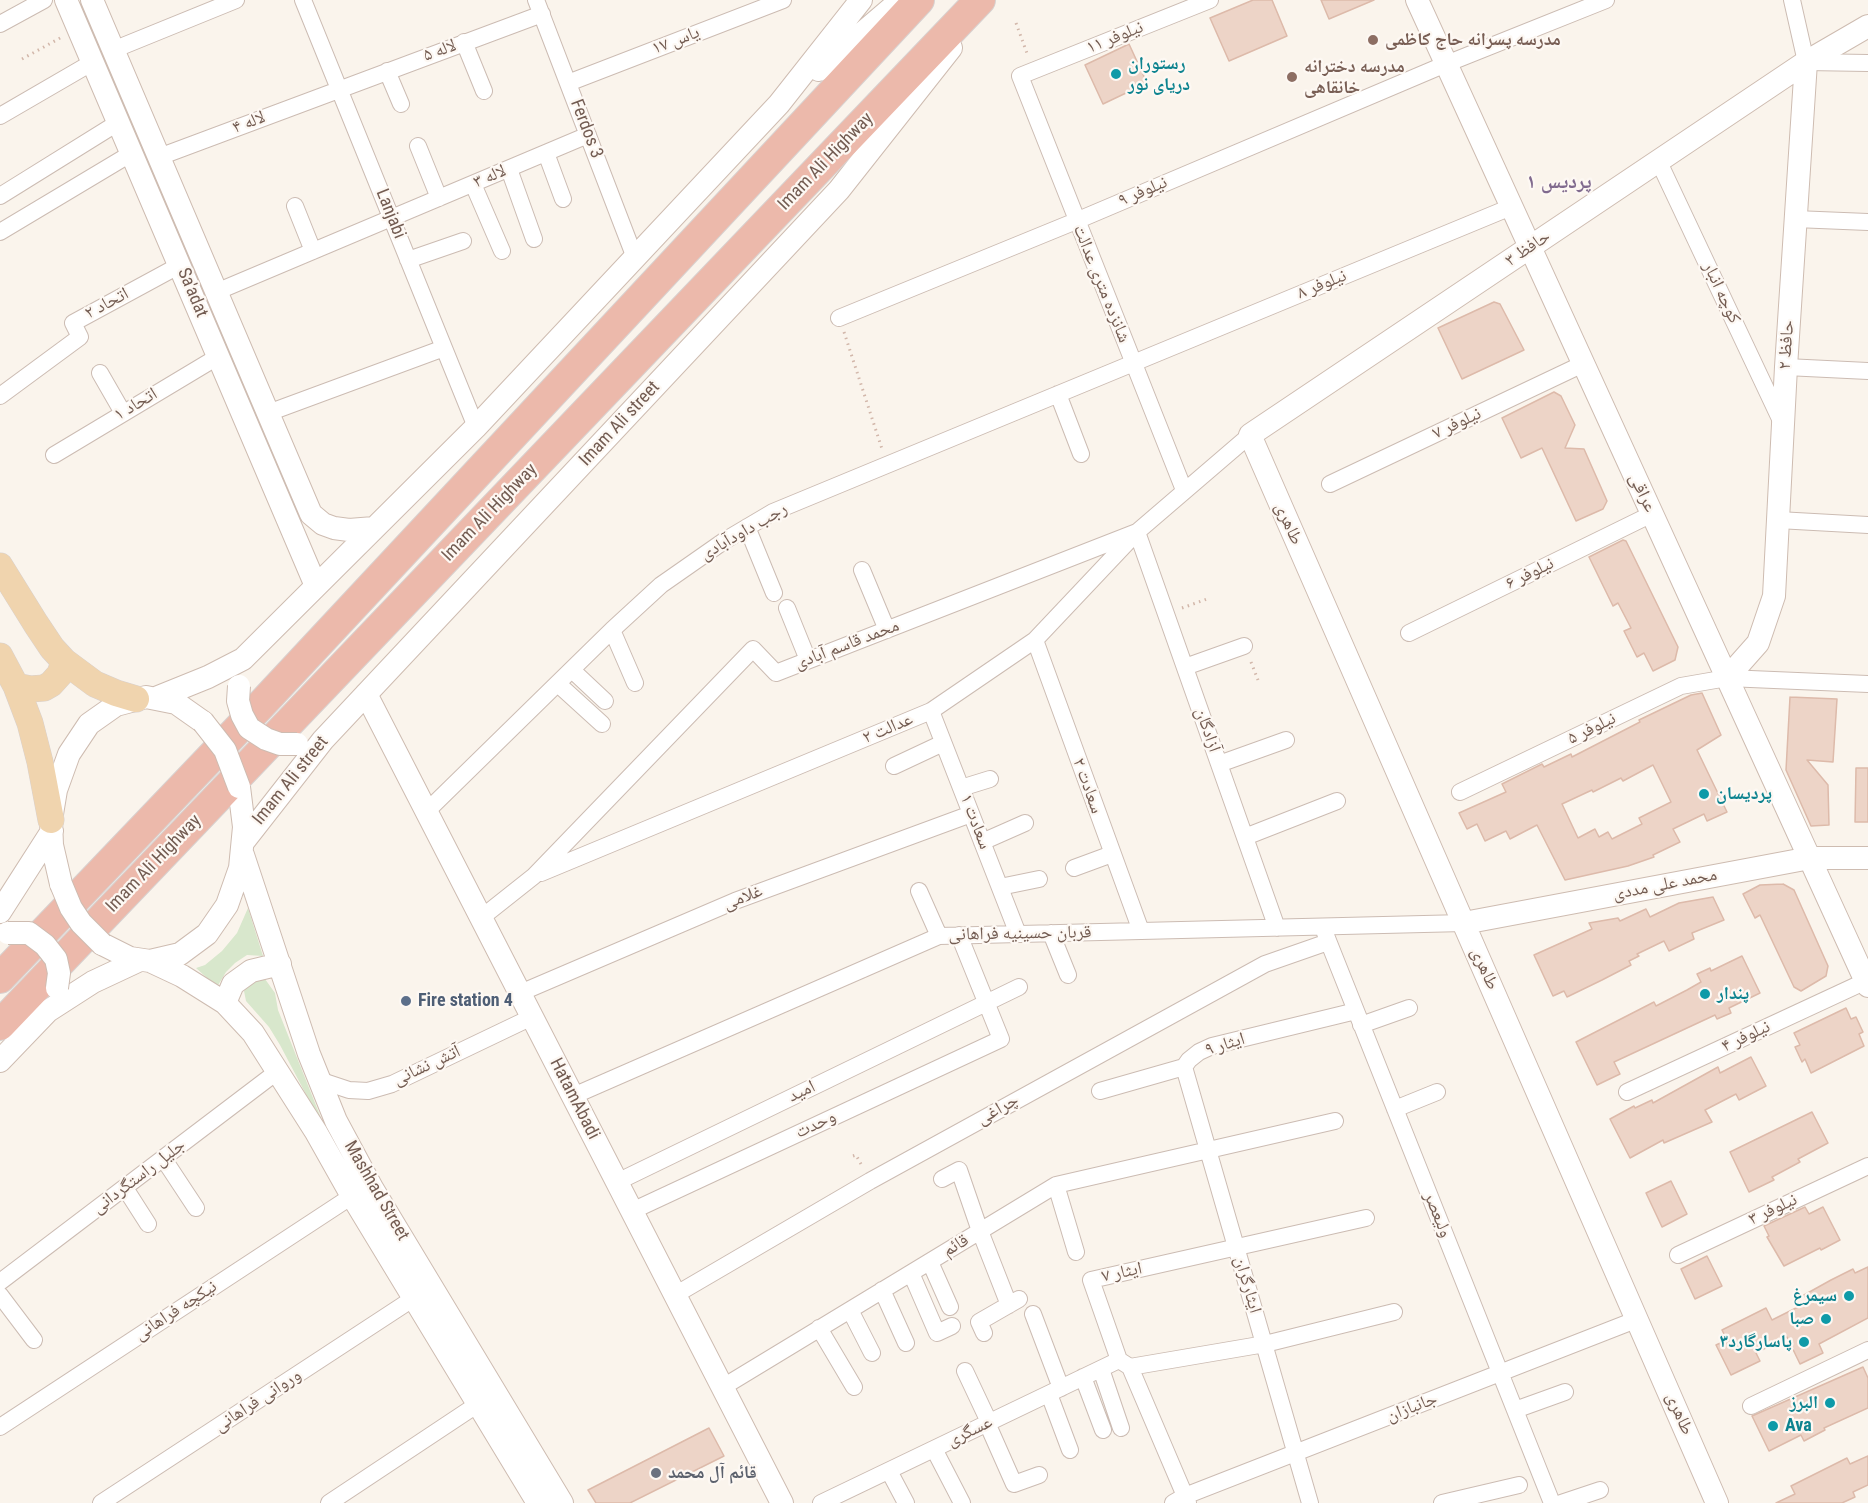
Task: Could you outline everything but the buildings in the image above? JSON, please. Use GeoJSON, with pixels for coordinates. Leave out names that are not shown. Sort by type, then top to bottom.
{"type":"FeatureCollection","features":[{"type":"Feature","properties":{"kind":"highway","name":"Imam Ali Highway"},"geometry":{"type":"LineString","coordinates":[[0,978],[260,706],[919,0]]}},
{"type":"Feature","properties":{"kind":"highway","name":"Imam Ali Highway"},"geometry":{"type":"LineString","coordinates":[[0,1026],[980,0]]}},
{"type":"Feature","properties":{"kind":"main road"},"geometry":{"type":"LineString","coordinates":[[0,566],[52,648],[64,661],[95,684],[116,693],[146,698]]}},
{"type":"Feature","properties":{"kind":"main road"},"geometry":{"type":"LineString","coordinates":[[0,656],[16,686],[30,723],[52,825]]}},
{"type":"Feature","properties":{"kind":"main road"},"geometry":{"type":"LineString","coordinates":[[16,686],[30,690],[45,688],[60,674],[64,661]]}},
{"type":"Feature","properties":{"kind":"street"},"geometry":{"type":"LineString","coordinates":[[0,24],[44,0]]}},
{"type":"Feature","properties":{"kind":"street","name":"Sa'adat"},"geometry":{"type":"LineString","coordinates":[[66,0],[316,586]]}},
{"type":"Feature","properties":{"kind":"street","name":"Sa'adat"},"geometry":{"type":"LineString","coordinates":[[92,0],[311,514]]}},
{"type":"Feature","properties":{"kind":"street"},"geometry":{"type":"LineString","coordinates":[[113,50],[236,0]]}},
{"type":"Feature","properties":{"kind":"street","name":"Lanjabi"},"geometry":{"type":"LineString","coordinates":[[303,0],[476,427]]}},
{"type":"Feature","properties":{"kind":"street","name":"یاس ۱۷"},"geometry":{"type":"LineString","coordinates":[[568,83],[783,0]]}},
{"type":"Feature","properties":{"kind":"street"},"geometry":{"type":"LineString","coordinates":[[48,1011],[57,988],[59,974],[56,959],[45,945],[28,933],[3,927],[52,825],[59,777],[82,733],[106,710],[208,677],[243,658],[476,427],[635,258],[779,104],[861,0]]}},
{"type":"Feature","properties":{"kind":"street"},"geometry":{"type":"LineString","coordinates":[[779,104],[901,0]]}},
{"type":"Feature","properties":{"kind":"street","name":"Imam Ali street"},"geometry":{"type":"LineString","coordinates":[[243,848],[323,740],[839,190],[988,0]]}},
{"type":"Feature","properties":{"kind":"street","name":"نیلوفر ۱۱"},"geometry":{"type":"LineString","coordinates":[[1027,73],[1210,0]]}},
{"type":"Feature","properties":{"kind":"street","name":"عراقی"},"geometry":{"type":"LineString","coordinates":[[1417,0],[1867,983]]}},
{"type":"Feature","properties":{"kind":"street","name":"نیلوفر ۹"},"geometry":{"type":"LineString","coordinates":[[839,318],[1446,64],[1606,0]]}},
{"type":"Feature","properties":{"kind":"street","name":"حافظ ۲"},"geometry":{"type":"LineString","coordinates":[[1727,678],[1758,643],[1774,596],[1806,62],[1792,0]]}},
{"type":"Feature","properties":{"kind":"street","name":"لاله ۵"},"geometry":{"type":"LineString","coordinates":[[339,89],[464,42],[539,7]]}},
{"type":"Feature","properties":{"kind":"street","name":"Ferdos 3"},"geometry":{"type":"LineString","coordinates":[[539,7],[635,258]]}},
{"type":"Feature","properties":{"kind":"street","name":"حافظ ۳"},"geometry":{"type":"LineString","coordinates":[[1250,435],[1806,62],[1868,26]]}},
{"type":"Feature","properties":{"kind":"street"},"geometry":{"type":"LineString","coordinates":[[464,42],[483,91]]}},
{"type":"Feature","properties":{"kind":"street"},"geometry":{"type":"LineString","coordinates":[[0,116],[93,62]]}},
{"type":"Feature","properties":{"kind":"street"},"geometry":{"type":"LineString","coordinates":[[1806,62],[1868,63]]}},
{"type":"Feature","properties":{"kind":"street"},"geometry":{"type":"LineString","coordinates":[[387,71],[401,104]]}},
{"type":"Feature","properties":{"kind":"street","name":"شانزده متری عدالت"},"geometry":{"type":"LineString","coordinates":[[1027,73],[1076,220],[1184,490]]}},
{"type":"Feature","properties":{"kind":"street","name":"لاله ۴"},"geometry":{"type":"LineString","coordinates":[[159,157],[339,89]]}},
{"type":"Feature","properties":{"kind":"street"},"geometry":{"type":"LineString","coordinates":[[0,196],[119,122]]}},
{"type":"Feature","properties":{"kind":"street","name":"لاله ۳"},"geometry":{"type":"LineString","coordinates":[[216,292],[588,135]]}},
{"type":"Feature","properties":{"kind":"street"},"geometry":{"type":"LineString","coordinates":[[418,146],[439,198]]}},
{"type":"Feature","properties":{"kind":"street"},"geometry":{"type":"LineString","coordinates":[[0,232],[132,153]]}},
{"type":"Feature","properties":{"kind":"street"},"geometry":{"type":"LineString","coordinates":[[546,153],[563,199]]}},
{"type":"Feature","properties":{"kind":"street","name":"کوچه انبار"},"geometry":{"type":"LineString","coordinates":[[1658,160],[1783,426]]}},
{"type":"Feature","properties":{"kind":"street"},"geometry":{"type":"LineString","coordinates":[[509,168],[534,238]]}},
{"type":"Feature","properties":{"kind":"street"},"geometry":{"type":"LineString","coordinates":[[473,184],[502,251]]}},
{"type":"Feature","properties":{"kind":"street"},"geometry":{"type":"LineString","coordinates":[[295,206],[313,251]]}},
{"type":"Feature","properties":{"kind":"street","name":"نیلوفر ۸"},"geometry":{"type":"LineString","coordinates":[[1133,364],[1511,207]]}},
{"type":"Feature","properties":{"kind":"street"},"geometry":{"type":"LineString","coordinates":[[1796,219],[1868,222]]}},
{"type":"Feature","properties":{"kind":"street"},"geometry":{"type":"LineString","coordinates":[[408,260],[463,241]]}},
{"type":"Feature","properties":{"kind":"street","name":"اتحاد ۲"},"geometry":{"type":"LineString","coordinates":[[0,396],[80,337],[73,322],[180,265]]}},
{"type":"Feature","properties":{"kind":"street"},"geometry":{"type":"LineString","coordinates":[[268,413],[444,348]]}},
{"type":"Feature","properties":{"kind":"street","name":"اتحاد ۱"},"geometry":{"type":"LineString","coordinates":[[54,455],[219,356]]}},
{"type":"Feature","properties":{"kind":"street","name":"رجب داودآبادی"},"geometry":{"type":"LineString","coordinates":[[426,812],[661,585],[724,541],[773,512],[1133,364]]}},
{"type":"Feature","properties":{"kind":"street","name":"نیلوفر ۷"},"geometry":{"type":"LineString","coordinates":[[1330,484],[1584,364]]}},
{"type":"Feature","properties":{"kind":"street"},"geometry":{"type":"LineString","coordinates":[[1786,367],[1868,371]]}},
{"type":"Feature","properties":{"kind":"street"},"geometry":{"type":"LineString","coordinates":[[100,373],[123,413]]}},
{"type":"Feature","properties":{"kind":"street"},"geometry":{"type":"LineString","coordinates":[[1058,394],[1081,454]]}},
{"type":"Feature","properties":{"kind":"street","name":"عدالت ۲"},"geometry":{"type":"LineString","coordinates":[[534,876],[931,711],[1035,640],[1137,532],[1250,435]]}},
{"type":"Feature","properties":{"kind":"street","name":"طاهری"},"geometry":{"type":"LineString","coordinates":[[1250,435],[1717,1503]]}},
{"type":"Feature","properties":{"kind":"street"},"geometry":{"type":"LineString","coordinates":[[290,522],[303,524],[311,514],[323,524],[334,528],[350,530],[374,528]]}},
{"type":"Feature","properties":{"kind":"street","name":"نیلوفر ۶"},"geometry":{"type":"LineString","coordinates":[[1409,633],[1652,514]]}},
{"type":"Feature","properties":{"kind":"street"},"geometry":{"type":"LineString","coordinates":[[1778,520],[1868,525]]}},
{"type":"Feature","properties":{"kind":"street"},"geometry":{"type":"LineString","coordinates":[[747,527],[774,593]]}},
{"type":"Feature","properties":{"kind":"street","name":"آزادگان"},"geometry":{"type":"LineString","coordinates":[[1137,532],[1277,928]]}},
{"type":"Feature","properties":{"kind":"street","name":"محمد قاسم آبادی"},"geometry":{"type":"LineString","coordinates":[[481,918],[534,876],[753,649],[776,673],[1137,532]]}},
{"type":"Feature","properties":{"kind":"street"},"geometry":{"type":"LineString","coordinates":[[862,570],[887,630]]}},
{"type":"Feature","properties":{"kind":"street"},"geometry":{"type":"LineString","coordinates":[[787,608],[808,660]]}},
{"type":"Feature","properties":{"kind":"street"},"geometry":{"type":"LineString","coordinates":[[612,630],[635,684]]}},
{"type":"Feature","properties":{"kind":"street","name":"سعادت ۲"},"geometry":{"type":"LineString","coordinates":[[1035,640],[1141,931]]}},
{"type":"Feature","properties":{"kind":"street"},"geometry":{"type":"LineString","coordinates":[[1185,667],[1244,646]]}},
{"type":"Feature","properties":{"kind":"street"},"geometry":{"type":"LineString","coordinates":[[243,658],[238,700],[242,716],[249,728],[266,739],[280,744],[323,740]]}},
{"type":"Feature","properties":{"kind":"street"},"geometry":{"type":"LineString","coordinates":[[572,670],[605,701]]}},
{"type":"Feature","properties":{"kind":"street","name":"نیلوفر ۵"},"geometry":{"type":"LineString","coordinates":[[1460,792],[1681,686],[1727,678],[1868,684]]}},
{"type":"Feature","properties":{"kind":"street"},"geometry":{"type":"LineString","coordinates":[[558,684],[602,724]]}},
{"type":"Feature","properties":{"kind":"street","name":"HatamAbadi"},"geometry":{"type":"LineString","coordinates":[[366,694],[782,1503]]}},
{"type":"Feature","properties":{"kind":"street"},"geometry":{"type":"LineString","coordinates":[[0,1061],[48,1011],[93,982],[145,960],[180,954],[207,934],[227,905],[237,880],[243,848],[243,813],[239,787],[225,750],[203,722],[176,703],[146,698]]}},
{"type":"Feature","properties":{"kind":"street","name":"سعادت ۱"},"geometry":{"type":"LineString","coordinates":[[931,711],[1018,934]]}},
{"type":"Feature","properties":{"kind":"street"},"geometry":{"type":"LineString","coordinates":[[1219,764],[1286,740]]}},
{"type":"Feature","properties":{"kind":"street"},"geometry":{"type":"LineString","coordinates":[[894,766],[944,743]]}},
{"type":"Feature","properties":{"kind":"street"},"geometry":{"type":"LineString","coordinates":[[961,788],[990,779]]}},
{"type":"Feature","properties":{"kind":"street"},"geometry":{"type":"LineString","coordinates":[[1245,837],[1337,801]]}},
{"type":"Feature","properties":{"kind":"street","name":"غلامی"},"geometry":{"type":"LineString","coordinates":[[520,993],[735,901],[971,814]]}},
{"type":"Feature","properties":{"kind":"street"},"geometry":{"type":"LineString","coordinates":[[982,842],[1025,823]]}},
{"type":"Feature","properties":{"kind":"street","name":"Mashhad Street"},"geometry":{"type":"LineString","coordinates":[[52,825],[54,858],[61,884],[78,918],[102,944],[120,955],[145,960],[182,976],[225,1003],[253,1033],[316,1132],[352,1196],[538,1503]]}},
{"type":"Feature","properties":{"kind":"street","name":"Mashhad Street"},"geometry":{"type":"LineString","coordinates":[[243,848],[319,1080],[336,1121],[372,1188],[562,1503]]}},
{"type":"Feature","properties":{"kind":"street"},"geometry":{"type":"LineString","coordinates":[[1074,868],[1112,854]]}},
{"type":"Feature","properties":{"kind":"street","name":"محمد علی مددی"},"geometry":{"type":"LineString","coordinates":[[1464,923],[1810,858],[1868,858]]}},
{"type":"Feature","properties":{"kind":"street"},"geometry":{"type":"LineString","coordinates":[[1000,887],[1039,879]]}},
{"type":"Feature","properties":{"kind":"street"},"geometry":{"type":"LineString","coordinates":[[919,891],[939,936]]}},
{"type":"Feature","properties":{"kind":"street","name":"قربان حسینیه فراهانی"},"geometry":{"type":"LineString","coordinates":[[573,1096],[939,936],[1277,928],[1325,934],[1464,923]]}},
{"type":"Feature","properties":{"kind":"street"},"geometry":{"type":"LineString","coordinates":[[1051,933],[1068,975]]}},
{"type":"Feature","properties":{"kind":"street","name":"ولیعصر"},"geometry":{"type":"LineString","coordinates":[[1325,934],[1552,1503]]}},
{"type":"Feature","properties":{"kind":"street","name":"چراغی"},"geometry":{"type":"LineString","coordinates":[[675,1295],[880,1175],[1264,963],[1325,934]]}},
{"type":"Feature","properties":{"kind":"street"},"geometry":{"type":"LineString","coordinates":[[959,935],[986,1002]]}},
{"type":"Feature","properties":{"kind":"street"},"geometry":{"type":"LineString","coordinates":[[225,1003],[233,984],[251,970],[280,964]]}},
{"type":"Feature","properties":{"kind":"street","name":"نیلوفر ۴"},"geometry":{"type":"LineString","coordinates":[[1627,1092],[1867,983]]}},
{"type":"Feature","properties":{"kind":"street","name":"امید"},"geometry":{"type":"LineString","coordinates":[[617,1182],[1018,987]]}},
{"type":"Feature","properties":{"kind":"street","name":"وحدت"},"geometry":{"type":"LineString","coordinates":[[632,1211],[1000,1039],[986,1002]]}},
{"type":"Feature","properties":{"kind":"street","name":"ایثار ۹"},"geometry":{"type":"LineString","coordinates":[[1100,1090],[1184,1067],[1199,1052],[1212,1046],[1410,1008]]}},
{"type":"Feature","properties":{"kind":"street","name":"آتش نشانی"},"geometry":{"type":"LineString","coordinates":[[319,1080],[349,1090],[368,1091],[384,1086],[532,1017]]}},
{"type":"Feature","properties":{"kind":"street","name":"ایثارگران"},"geometry":{"type":"LineString","coordinates":[[1184,1067],[1310,1503]]}},
{"type":"Feature","properties":{"kind":"street","name":"جلیل راستگردانی"},"geometry":{"type":"LineString","coordinates":[[0,1282],[279,1071]]}},
{"type":"Feature","properties":{"kind":"street"},"geometry":{"type":"LineString","coordinates":[[1395,1108],[1437,1092]]}},
{"type":"Feature","properties":{"kind":"street","name":"قائم"},"geometry":{"type":"LineString","coordinates":[[723,1387],[1056,1185],[1335,1121]]}},
{"type":"Feature","properties":{"kind":"street"},"geometry":{"type":"LineString","coordinates":[[163,1158],[196,1208]]}},
{"type":"Feature","properties":{"kind":"street","name":"نیلوفر ۳"},"geometry":{"type":"LineString","coordinates":[[1678,1255],[1868,1166]]}},
{"type":"Feature","properties":{"kind":"street"},"geometry":{"type":"LineString","coordinates":[[942,1179],[959,1170],[980,1231],[1014,1302],[980,1322],[984,1334]]}},
{"type":"Feature","properties":{"kind":"street"},"geometry":{"type":"LineString","coordinates":[[1056,1185],[1076,1252]]}},
{"type":"Feature","properties":{"kind":"street"},"geometry":{"type":"LineString","coordinates":[[125,1188],[148,1224]]}},
{"type":"Feature","properties":{"kind":"street","name":"نیکچه فراهانی"},"geometry":{"type":"LineString","coordinates":[[0,1427],[352,1196]]}},
{"type":"Feature","properties":{"kind":"street"},"geometry":{"type":"LineString","coordinates":[[1236,1248],[1366,1218]]}},
{"type":"Feature","properties":{"kind":"street","name":"ایثار ۷"},"geometry":{"type":"LineString","coordinates":[[1125,1364],[1091,1280],[1236,1248]]}},
{"type":"Feature","properties":{"kind":"street"},"geometry":{"type":"LineString","coordinates":[[930,1262],[950,1307]]}},
{"type":"Feature","properties":{"kind":"street"},"geometry":{"type":"LineString","coordinates":[[911,1273],[937,1333],[952,1326]]}},
{"type":"Feature","properties":{"kind":"street"},"geometry":{"type":"LineString","coordinates":[[882,1290],[906,1343]]}},
{"type":"Feature","properties":{"kind":"street"},"geometry":{"type":"LineString","coordinates":[[0,1295],[34,1340]]}},
{"type":"Feature","properties":{"kind":"street","name":"وروانی فراهانی"},"geometry":{"type":"LineString","coordinates":[[101,1503],[414,1298]]}},
{"type":"Feature","properties":{"kind":"street"},"geometry":{"type":"LineString","coordinates":[[850,1310],[872,1353]]}},
{"type":"Feature","properties":{"kind":"street","name":"عسگری"},"geometry":{"type":"LineString","coordinates":[[821,1503],[1101,1369],[1265,1344],[1394,1312]]}},
{"type":"Feature","properties":{"kind":"street"},"geometry":{"type":"LineString","coordinates":[[1033,1314],[1070,1450]]}},
{"type":"Feature","properties":{"kind":"street","name":"جانبازان"},"geometry":{"type":"LineString","coordinates":[[1182,1501],[1297,1452],[1638,1319]]}},
{"type":"Feature","properties":{"kind":"street"},"geometry":{"type":"LineString","coordinates":[[819,1328],[854,1387]]}},
{"type":"Feature","properties":{"kind":"street"},"geometry":{"type":"LineString","coordinates":[[1751,1406],[1868,1350]]}},
{"type":"Feature","properties":{"kind":"street"},"geometry":{"type":"LineString","coordinates":[[1125,1364],[1182,1501]]}},
{"type":"Feature","properties":{"kind":"street"},"geometry":{"type":"LineString","coordinates":[[1101,1369],[1121,1428]]}},
{"type":"Feature","properties":{"kind":"street"},"geometry":{"type":"LineString","coordinates":[[965,1371],[1014,1484],[1039,1474]]}},
{"type":"Feature","properties":{"kind":"street"},"geometry":{"type":"LineString","coordinates":[[1083,1377],[1103,1430]]}},
{"type":"Feature","properties":{"kind":"street"},"geometry":{"type":"LineString","coordinates":[[1515,1410],[1565,1392]]}},
{"type":"Feature","properties":{"kind":"street"},"geometry":{"type":"LineString","coordinates":[[329,1503],[478,1404]]}},
{"type":"Feature","properties":{"kind":"street"},"geometry":{"type":"LineString","coordinates":[[934,1449],[962,1503]]}},
{"type":"Feature","properties":{"kind":"street"},"geometry":{"type":"LineString","coordinates":[[889,1471],[906,1503]]}},
{"type":"Feature","properties":{"kind":"street"},"geometry":{"type":"LineString","coordinates":[[1442,1503],[1519,1485]]}},
{"type":"Feature","properties":{"kind":"street"},"geometry":{"type":"LineString","coordinates":[[1561,1503],[1600,1490]]}},
{"type":"Feature","properties":{"kind":"path"},"geometry":{"type":"LineString","coordinates":[[1016,23],[1027,73]]}},
{"type":"Feature","properties":{"kind":"path"},"geometry":{"type":"LineString","coordinates":[[21,59],[78,28]]}},
{"type":"Feature","properties":{"kind":"path"},"geometry":{"type":"LineString","coordinates":[[839,318],[887,465]]}},
{"type":"Feature","properties":{"kind":"path"},"geometry":{"type":"LineString","coordinates":[[1166,614],[1210,598]]}},
{"type":"Feature","properties":{"kind":"path"},"geometry":{"type":"LineString","coordinates":[[1244,646],[1258,680]]}},
{"type":"Feature","properties":{"kind":"green space"},"geometry":{"type":"Polygon","coordinates":[[[248,908],[263,956],[247,955],[235,963],[217,987],[196,968],[205,965],[222,951],[237,933],[248,908]]]}},
{"type":"Feature","properties":{"kind":"green space"},"geometry":{"type":"Polygon","coordinates":[[[265,979],[275,993],[278,1010],[321,1118],[320,1121],[269,1027],[246,1001],[244,991],[250,982],[265,979]]]}},
{"type":"Feature","properties":{"kind":"place","name":"مدرسه پسرانه حاج کاظمی"},"geometry":{"type":"Point","coordinates":[1373,40]}},
{"type":"Feature","properties":{"kind":"place","name":"رستوران دریای نور"},"geometry":{"type":"Point","coordinates":[1116,74]}},
{"type":"Feature","properties":{"kind":"place","name":"مدرسه دخترانه خانقاهی"},"geometry":{"type":"Point","coordinates":[1292,77]}},
{"type":"Feature","properties":{"kind":"place","name":"پردیسان"},"geometry":{"type":"Point","coordinates":[1704,794]}},
{"type":"Feature","properties":{"kind":"place","name":"پندار"},"geometry":{"type":"Point","coordinates":[1705,994]}},
{"type":"Feature","properties":{"kind":"place","name":"Fire station 4"},"geometry":{"type":"Point","coordinates":[406,1001]}},
{"type":"Feature","properties":{"kind":"place","name":"سیمرغ"},"geometry":{"type":"Point","coordinates":[1849,1296]}},
{"type":"Feature","properties":{"kind":"place","name":"صبا"},"geometry":{"type":"Point","coordinates":[1826,1319]}},
{"type":"Feature","properties":{"kind":"place","name":"پاسارگارد۳"},"geometry":{"type":"Point","coordinates":[1804,1342]}},
{"type":"Feature","properties":{"kind":"place","name":"البرز"},"geometry":{"type":"Point","coordinates":[1830,1403]}},
{"type":"Feature","properties":{"kind":"place","name":"Ava"},"geometry":{"type":"Point","coordinates":[1773,1426]}},
{"type":"Feature","properties":{"kind":"place","name":"قائم آل محمد"},"geometry":{"type":"Point","coordinates":[656,1473]}},
{"type":"Feature","properties":{"kind":"district","name":"پردیس ۱"},"geometry":{"type":"Point","coordinates":[1559,183]}}]}
